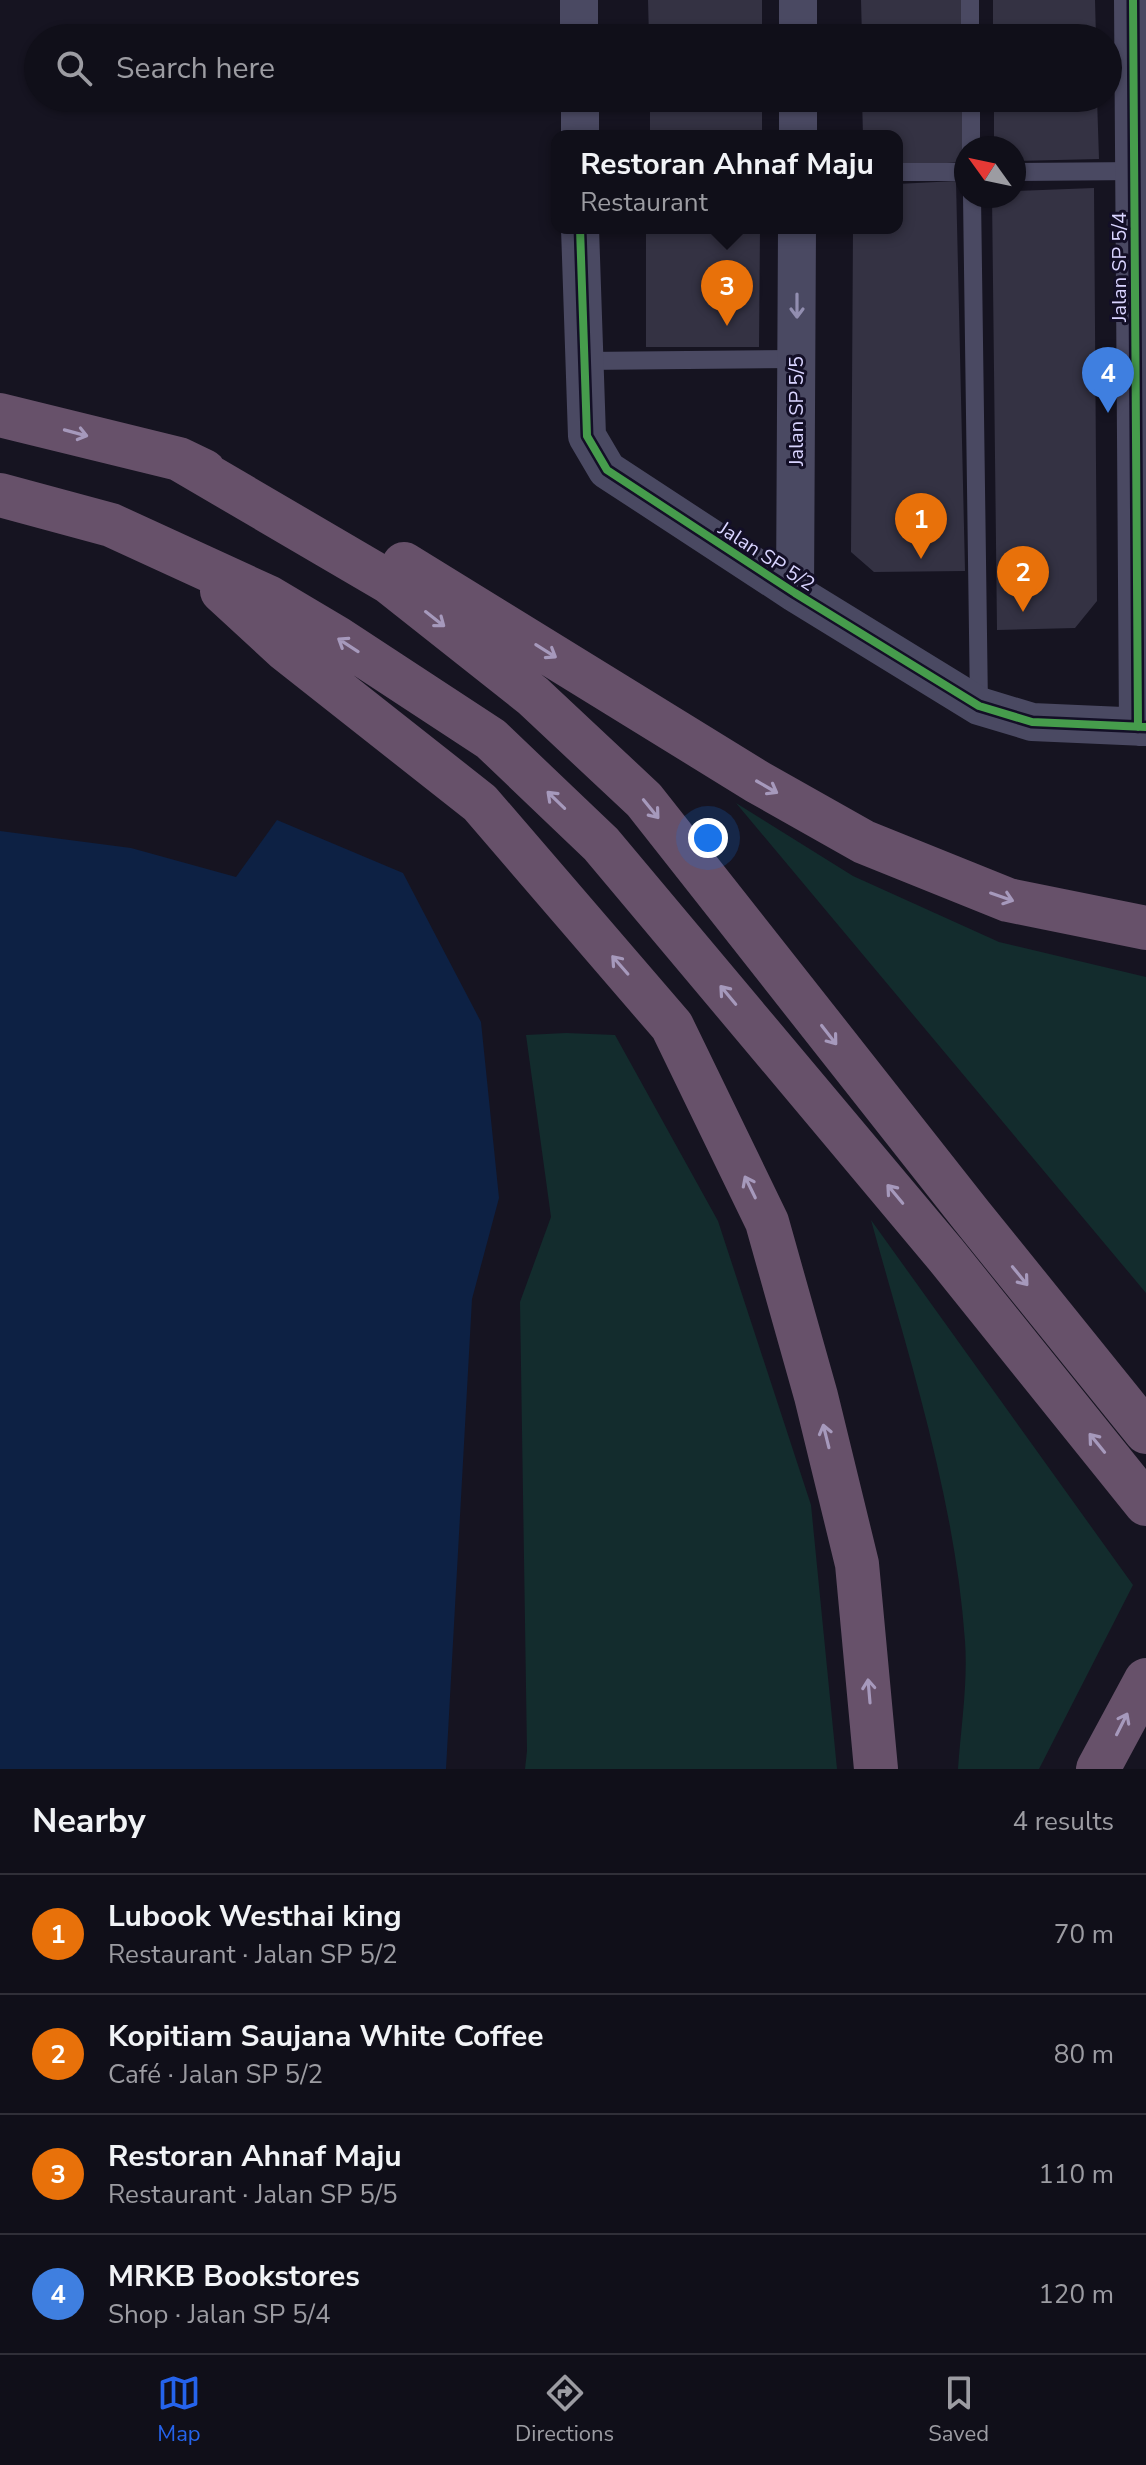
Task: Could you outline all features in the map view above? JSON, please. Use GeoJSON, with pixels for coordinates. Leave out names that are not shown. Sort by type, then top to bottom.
{"type":"FeatureCollection","features":[{"type":"Feature","properties":{"kind":"highway"},"geometry":{"type":"LineString","coordinates":[[0,415],[179,459],[407,565],[756,781],[864,842],[1008,900],[1146,928]]}},
{"type":"Feature","properties":{"kind":"highway"},"geometry":{"type":"LineString","coordinates":[[179,459],[389,582],[533,696],[644,800],[1146,1432]]}},
{"type":"Feature","properties":{"kind":"highway"},"geometry":{"type":"LineString","coordinates":[[0,495],[111,525],[268,597],[337,638],[491,739],[601,844],[945,1254],[1146,1504]]}},
{"type":"Feature","properties":{"kind":"highway"},"geometry":{"type":"LineString","coordinates":[[184,556],[286,650],[480,803],[672,1026],[767,1222],[816,1396],[857,1564],[876,1769]]}},
{"type":"Feature","properties":{"kind":"highway"},"geometry":{"type":"LineString","coordinates":[[1098,1769],[1146,1680]]}},
{"type":"Feature","properties":{"kind":"street"},"geometry":{"type":"LineString","coordinates":[[579,0],[579,24]]}},
{"type":"Feature","properties":{"kind":"street"},"geometry":{"type":"LineString","coordinates":[[798,0],[798,24]]}},
{"type":"Feature","properties":{"kind":"street","name":"Jalan SP 5/4"},"geometry":{"type":"LineString","coordinates":[[1133,0],[1140,171],[1142,727]]}},
{"type":"Feature","properties":{"kind":"street","name":"Jalan SP 5/2"},"geometry":{"type":"LineString","coordinates":[[580,234],[587,436],[607,470],[795,593],[979,706],[1032,722],[1142,727]]}},
{"type":"Feature","properties":{"kind":"street","name":"Jalan SP 5/5"},"geometry":{"type":"LineString","coordinates":[[795,593],[797,234]]}},
{"type":"Feature","properties":{"kind":"lane"},"geometry":{"type":"LineString","coordinates":[[970,0],[970,24]]}},
{"type":"Feature","properties":{"kind":"lane"},"geometry":{"type":"LineString","coordinates":[[971,112],[971,136]]}},
{"type":"Feature","properties":{"kind":"lane"},"geometry":{"type":"LineString","coordinates":[[1026,172],[1140,171]]}},
{"type":"Feature","properties":{"kind":"lane"},"geometry":{"type":"LineString","coordinates":[[903,172],[954,172]]}},
{"type":"Feature","properties":{"kind":"lane"},"geometry":{"type":"LineString","coordinates":[[972,208],[979,706]]}},
{"type":"Feature","properties":{"kind":"lane"},"geometry":{"type":"LineString","coordinates":[[584,361],[797,359]]}},
{"type":"Feature","properties":{"kind":"green space"},"geometry":{"type":"Polygon","coordinates":[[[736,803],[853,876],[999,942],[1146,977],[1146,1293],[736,803]]]}},
{"type":"Feature","properties":{"kind":"green space"},"geometry":{"type":"Polygon","coordinates":[[[526,1035],[615,1035],[718,1221],[811,1505],[837,1769],[525,1769],[520,1302],[551,1217],[526,1035]]]}},
{"type":"Feature","properties":{"kind":"green space"},"geometry":{"type":"Polygon","coordinates":[[[871,1220],[1133,1585],[1039,1769],[958,1769],[966,1657],[960,1588],[941,1481],[871,1220]]]}},
{"type":"Feature","properties":{"kind":"water"},"geometry":{"type":"Polygon","coordinates":[[[277,820],[403,873],[481,1022],[499,1198],[472,1299],[446,1769],[0,1769],[0,831],[131,848],[236,877],[277,820]]]}},
{"type":"Feature","properties":{"kind":"building"},"geometry":{"type":"Polygon","coordinates":[[[648,0],[762,0],[762,24],[649,24],[648,0]]]}},
{"type":"Feature","properties":{"kind":"building"},"geometry":{"type":"Polygon","coordinates":[[[861,0],[962,0],[962,24],[862,24],[861,0]]]}},
{"type":"Feature","properties":{"kind":"building"},"geometry":{"type":"Polygon","coordinates":[[[993,0],[1095,0],[1096,24],[993,24],[993,0]]]}},
{"type":"Feature","properties":{"kind":"building"},"geometry":{"type":"Polygon","coordinates":[[[650,112],[762,112],[762,130],[650,130],[650,112]]]}},
{"type":"Feature","properties":{"kind":"building"},"geometry":{"type":"Polygon","coordinates":[[[862,112],[963,112],[964,136],[954,136],[954,163],[903,166],[903,130],[863,130],[862,112]]]}},
{"type":"Feature","properties":{"kind":"building"},"geometry":{"type":"Polygon","coordinates":[[[994,112],[1097,112],[1099,159],[1026,161],[1026,136],[994,136],[994,112]]]}},
{"type":"Feature","properties":{"kind":"building"},"geometry":{"type":"Polygon","coordinates":[[[954,181],[965,571],[874,572],[851,552],[853,234],[903,234],[903,184],[954,181]]]}},
{"type":"Feature","properties":{"kind":"building"},"geometry":{"type":"Polygon","coordinates":[[[1094,188],[1097,601],[1075,628],[997,630],[992,208],[1026,208],[1026,191],[1094,188]]]}},
{"type":"Feature","properties":{"kind":"building"},"geometry":{"type":"Polygon","coordinates":[[[646,234],[760,234],[759,347],[646,347],[646,234]]]}},
{"type":"Feature","properties":{"kind":"cycle path"},"geometry":{"type":"LineString","coordinates":[[1133,0],[1138,727]]}},
{"type":"Feature","properties":{"kind":"cycle path"},"geometry":{"type":"LineString","coordinates":[[580,234],[587,436],[607,470],[795,593],[979,706],[1032,722],[1146,727]]}},
{"type":"Feature","properties":{"kind":"place","name":"Restoran Ahnaf Maju"},"geometry":{"type":"Point","coordinates":[727,326]}},
{"type":"Feature","properties":{"kind":"place","name":"MRKB Bookstores"},"geometry":{"type":"Point","coordinates":[1108,413]}},
{"type":"Feature","properties":{"kind":"place","name":"Lubook Westhai king"},"geometry":{"type":"Point","coordinates":[921,559]}},
{"type":"Feature","properties":{"kind":"place","name":"Kopitiam Saujana White Coffee"},"geometry":{"type":"Point","coordinates":[1023,612]}}]}
